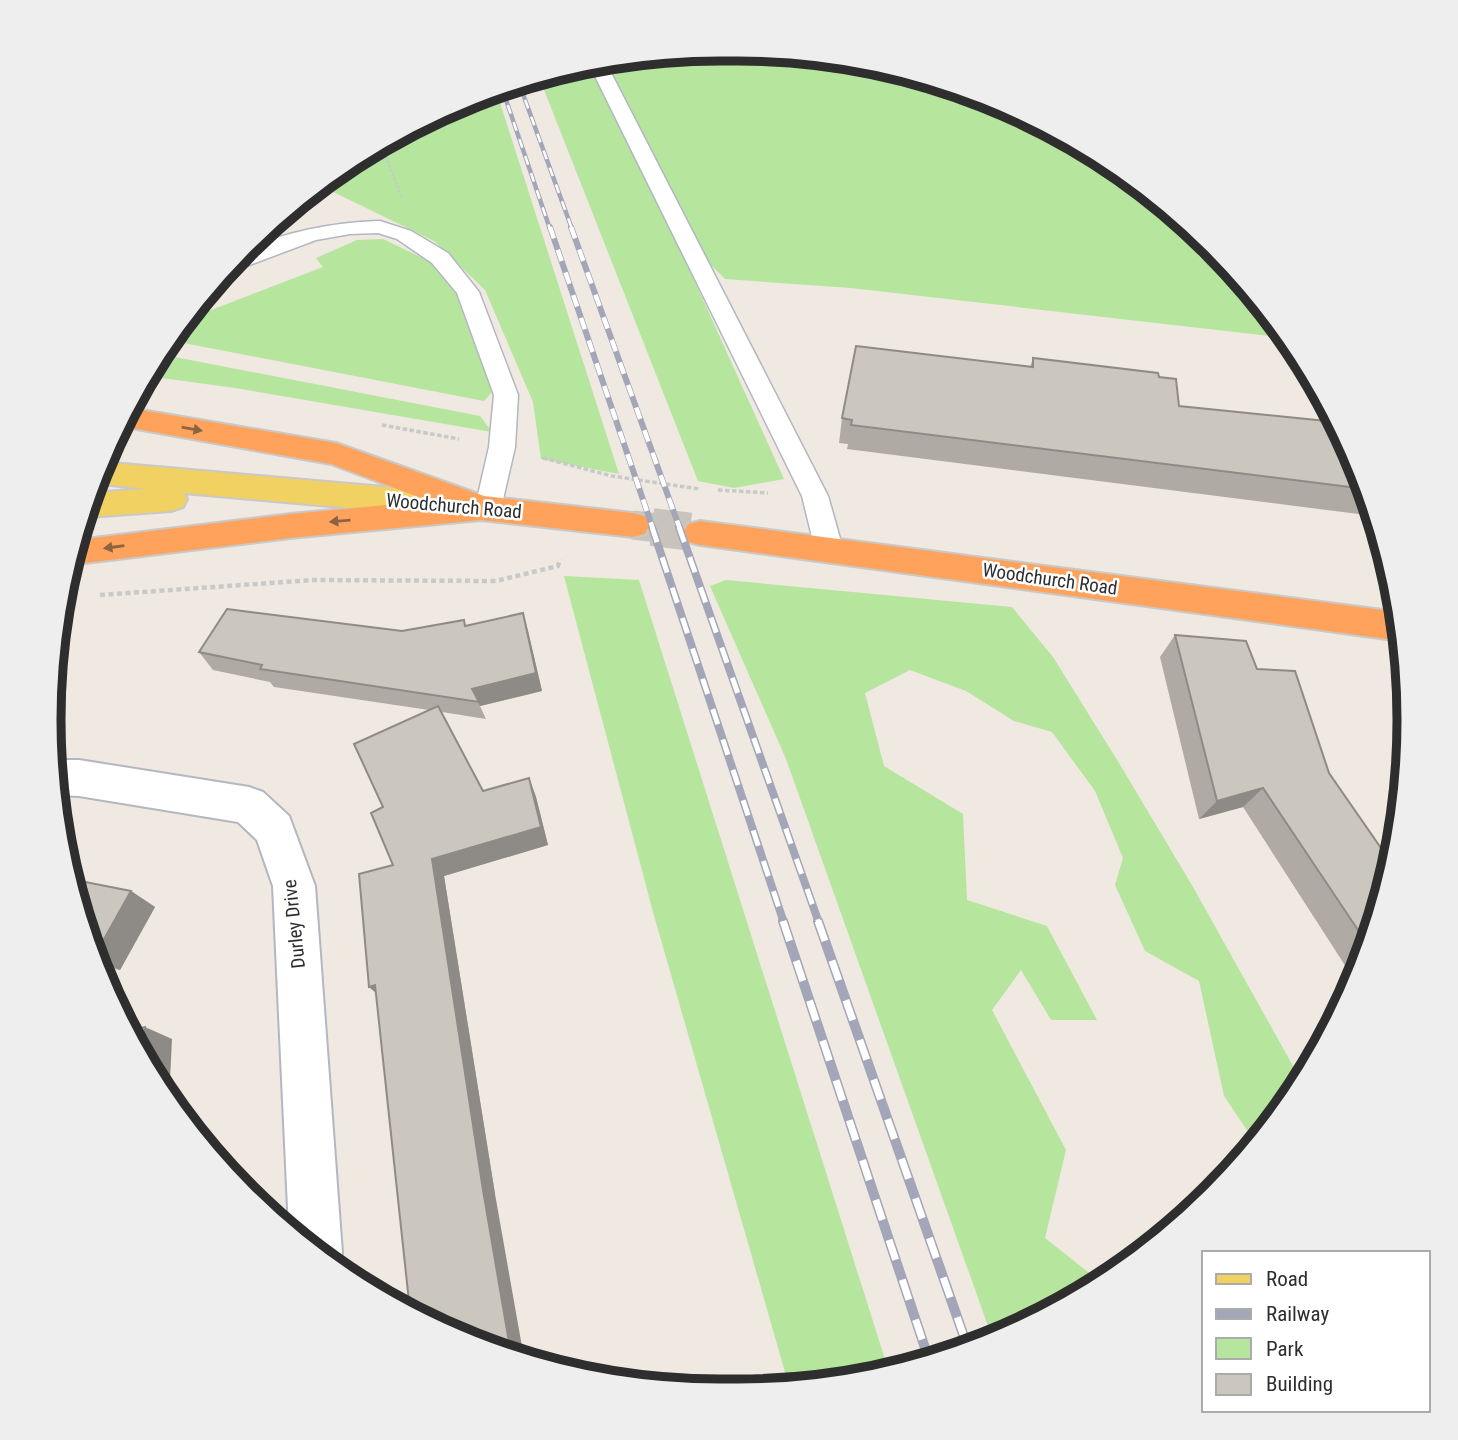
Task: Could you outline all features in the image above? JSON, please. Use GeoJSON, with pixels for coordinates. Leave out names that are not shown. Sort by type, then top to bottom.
{"type":"FeatureCollection","features":[{"type":"Feature","properties":{"kind":"highway"},"geometry":{"type":"LineString","coordinates":[[135,419],[336,454],[485,508]]}},
{"type":"Feature","properties":{"kind":"highway"},"geometry":{"type":"LineString","coordinates":[[84,552],[290,526],[485,508]]}},
{"type":"Feature","properties":{"kind":"highway","name":"Woodchurch Road"},"geometry":{"type":"LineString","coordinates":[[485,508],[633,525]]}},
{"type":"Feature","properties":{"kind":"highway","name":"Woodchurch Road"},"geometry":{"type":"LineString","coordinates":[[700,533],[1390,626]]}},
{"type":"Feature","properties":{"kind":"main road","name":"Woodchurch Road"},"geometry":{"type":"LineString","coordinates":[[109,474],[485,508]]}},
{"type":"Feature","properties":{"kind":"main road","name":"Woodchurch Road"},"geometry":{"type":"LineString","coordinates":[[97,504],[274,491]]}},
{"type":"Feature","properties":{"kind":"street","name":"Durley Drive"},"geometry":{"type":"LineString","coordinates":[[64,777],[249,805],[274,829],[294,886],[315,1240]]}},
{"type":"Feature","properties":{"kind":"lane"},"geometry":{"type":"LineString","coordinates":[[602,72],[815,496],[830,550]]}},
{"type":"Feature","properties":{"kind":"lane"},"geometry":{"type":"LineString","coordinates":[[252,256],[311,235],[380,227],[404,235],[440,258],[468,292],[506,395],[502,447],[485,508]]}},
{"type":"Feature","properties":{"kind":"path"},"geometry":{"type":"LineString","coordinates":[[502,447],[612,476],[701,489]]}},
{"type":"Feature","properties":{"kind":"path"},"geometry":{"type":"LineString","coordinates":[[713,490],[815,496]]}},
{"type":"Feature","properties":{"kind":"path"},"geometry":{"type":"LineString","coordinates":[[94,595],[313,580],[496,581],[558,566],[570,518]]}},
{"type":"Feature","properties":{"kind":"path"},"geometry":{"type":"LineString","coordinates":[[73,597],[82,596]]}},
{"type":"Feature","properties":{"kind":"green space"},"geometry":{"type":"Polygon","coordinates":[[[720,61],[824,67],[867,74],[950,96],[1029,129],[1104,172],[1139,197],[1204,254],[1273,336],[851,288],[725,279],[703,257],[680,205],[686,262],[784,479],[734,488],[698,481],[543,86],[634,67],[720,61]]]}},
{"type":"Feature","properties":{"kind":"green space"},"geometry":{"type":"Polygon","coordinates":[[[499,99],[619,474],[541,459],[533,402],[485,290],[434,241],[329,190],[354,172],[429,129],[499,99]]]}},
{"type":"Feature","properties":{"kind":"green space"},"geometry":{"type":"Polygon","coordinates":[[[383,239],[429,261],[456,294],[492,392],[484,401],[180,342],[202,314],[323,267],[316,258],[357,240],[383,239]]]}},
{"type":"Feature","properties":{"kind":"green space"},"geometry":{"type":"Polygon","coordinates":[[[171,356],[480,416],[492,432],[158,378],[171,356]]]}},
{"type":"Feature","properties":{"kind":"green space"},"geometry":{"type":"Polygon","coordinates":[[[564,576],[639,580],[886,1361],[824,1373],[786,1377],[653,912],[564,576]]]}},
{"type":"Feature","properties":{"kind":"green space"},"geometry":{"type":"Polygon","coordinates":[[[726,580],[1012,607],[1053,657],[1119,763],[1193,887],[1295,1070],[1250,1134],[1224,1096],[1199,981],[1145,951],[1115,885],[1123,858],[1095,791],[1052,732],[1014,721],[966,691],[910,670],[865,693],[884,766],[963,814],[967,900],[1047,926],[1097,1020],[1051,1020],[1021,970],[992,1010],[1066,1150],[1045,1238],[1092,1275],[1029,1311],[990,1329],[786,759],[710,586],[726,580]]]}},
{"type":"Feature","properties":{"kind":"building"},"geometry":{"type":"Polygon","coordinates":[[[856,346],[1033,367],[1033,358],[1158,373],[1159,377],[1176,379],[1179,406],[1324,421],[1354,488],[851,425],[852,420],[842,418],[856,346]]]}},
{"type":"Feature","properties":{"kind":"building"},"geometry":{"type":"Polygon","coordinates":[[[227,609],[402,631],[464,620],[465,626],[523,613],[536,673],[472,689],[479,702],[260,669],[262,665],[199,652],[227,609]]]}},
{"type":"Feature","properties":{"kind":"building"},"geometry":{"type":"Polygon","coordinates":[[[1175,635],[1246,641],[1257,669],[1295,671],[1329,773],[1383,852],[1361,935],[1263,788],[1217,801],[1175,635]]]}},
{"type":"Feature","properties":{"kind":"building"},"geometry":{"type":"Polygon","coordinates":[[[438,706],[483,791],[529,778],[541,827],[432,859],[509,1344],[468,1329],[409,1300],[375,985],[369,987],[359,874],[393,865],[371,813],[383,807],[354,744],[438,706]]]}},
{"type":"Feature","properties":{"kind":"building"},"geometry":{"type":"Polygon","coordinates":[[[82,881],[131,891],[101,945],[82,881]]]}},
{"type":"Feature","properties":{"kind":"building"},"geometry":{"type":"Polygon","coordinates":[[[145,1027],[144,1039],[139,1029],[145,1027]]]}},
{"type":"Feature","properties":{"kind":"tunnel"},"geometry":{"type":"LineString","coordinates":[[633,525],[667,529]]}},
{"type":"Feature","properties":{"kind":"tunnel"},"geometry":{"type":"LineString","coordinates":[[652,527],[700,533]]}},
{"type":"Feature","properties":{"kind":"railway"},"geometry":{"type":"LineString","coordinates":[[522,92],[572,229]]}},
{"type":"Feature","properties":{"kind":"railway"},"geometry":{"type":"LineString","coordinates":[[505,97],[550,229]]}},
{"type":"Feature","properties":{"kind":"railway"},"geometry":{"type":"LineString","coordinates":[[550,227],[653,529]]}},
{"type":"Feature","properties":{"kind":"railway"},"geometry":{"type":"LineString","coordinates":[[571,227],[680,529]]}},
{"type":"Feature","properties":{"kind":"railway"},"geometry":{"type":"LineString","coordinates":[[652,527],[784,923]]}},
{"type":"Feature","properties":{"kind":"railway"},"geometry":{"type":"LineString","coordinates":[[679,527],[819,923]]}},
{"type":"Feature","properties":{"kind":"railway"},"geometry":{"type":"LineString","coordinates":[[783,921],[926,1351]]}},
{"type":"Feature","properties":{"kind":"railway"},"geometry":{"type":"LineString","coordinates":[[818,921],[965,1339]]}}]}
